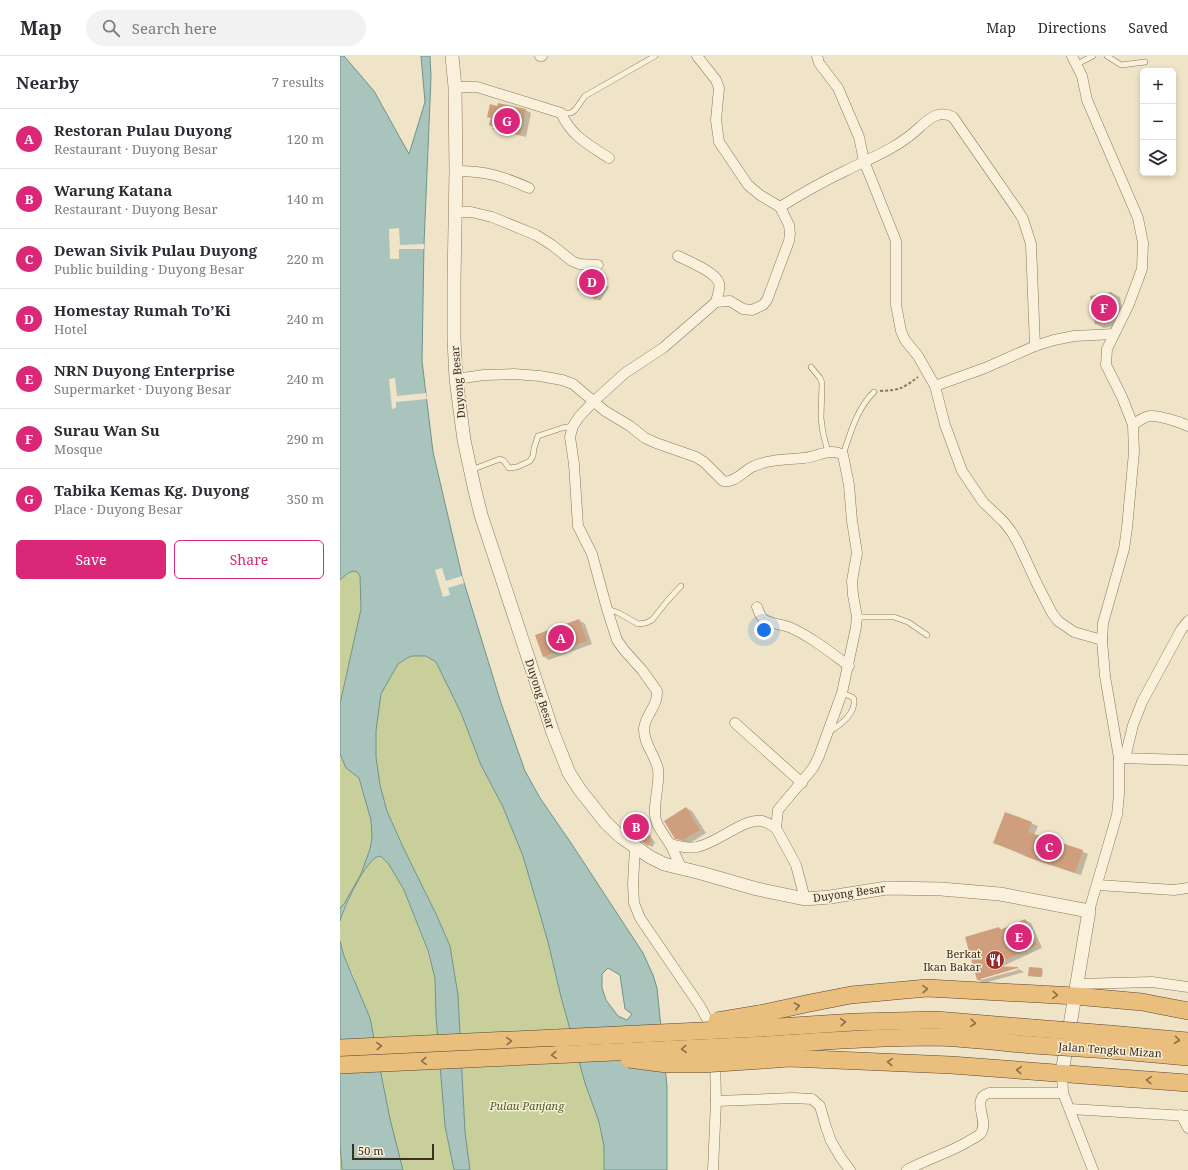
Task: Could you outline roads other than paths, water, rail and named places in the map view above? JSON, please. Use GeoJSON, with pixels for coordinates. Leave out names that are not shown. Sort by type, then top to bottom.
{"type":"FeatureCollection","features":[{"type":"Feature","properties":{"kind":"highway"},"geometry":{"type":"LineString","coordinates":[[760,1021],[810,1003],[851,996],[927,988],[1076,990],[1188,1011]]}},
{"type":"Feature","properties":{"kind":"highway"},"geometry":{"type":"LineString","coordinates":[[340,1048],[556,1038],[695,1024],[760,1021],[855,1022],[928,1020],[1032,1036]]}},
{"type":"Feature","properties":{"kind":"highway"},"geometry":{"type":"LineString","coordinates":[[340,1065],[590,1053],[764,1053],[856,1039],[936,1037],[975,1039],[1032,1036]]}},
{"type":"Feature","properties":{"kind":"highway","name":"Jalan Tengku Mizan"},"geometry":{"type":"LineString","coordinates":[[1032,1036],[1110,1042],[1188,1041]]}},
{"type":"Feature","properties":{"kind":"highway","name":"Jalan Tengku Mizan"},"geometry":{"type":"LineString","coordinates":[[1110,1042],[1161,1054],[1188,1057]]}},
{"type":"Feature","properties":{"kind":"highway"},"geometry":{"type":"LineString","coordinates":[[764,1053],[789,1058],[951,1065],[1188,1083]]}},
{"type":"Feature","properties":{"kind":"street","name":"Duyong Besar"},"geometry":{"type":"LineString","coordinates":[[452,56],[456,87],[454,310],[456,378],[464,440],[481,515],[553,733],[568,773],[585,796],[606,823],[635,847],[664,864],[757,889],[805,899],[830,897],[887,888],[912,888],[1000,894],[1090,911]]}},
{"type":"Feature","properties":{"kind":"street"},"geometry":{"type":"LineString","coordinates":[[697,56],[716,80],[719,88],[716,120],[719,142],[737,171],[748,185],[760,195],[780,207],[789,225],[790,234],[789,241],[767,300],[763,305],[752,310],[743,309],[730,301],[716,302]]}},
{"type":"Feature","properties":{"kind":"street"},"geometry":{"type":"LineString","coordinates":[[817,56],[819,63],[838,88],[855,124],[864,162],[896,241],[896,305],[901,331],[905,340],[918,356],[935,386],[945,425],[962,471],[983,502],[1011,531],[1052,613],[1058,621],[1074,632],[1102,640]]}},
{"type":"Feature","properties":{"kind":"street"},"geometry":{"type":"LineString","coordinates":[[1075,60],[1085,83],[1087,100],[1138,218],[1143,243],[1142,269],[1129,304],[1107,349],[1106,365],[1122,397],[1133,425],[1134,441],[1133,465],[1124,549],[1103,623],[1102,640],[1105,676],[1122,758]]}},
{"type":"Feature","properties":{"kind":"street"},"geometry":{"type":"LineString","coordinates":[[456,87],[477,87],[561,113],[566,124],[582,140],[609,158]]}},
{"type":"Feature","properties":{"kind":"street"},"geometry":{"type":"LineString","coordinates":[[780,207],[806,191],[905,140],[932,117],[946,113],[953,117],[1018,211],[1028,230],[1031,244],[1035,346]]}},
{"type":"Feature","properties":{"kind":"street"},"geometry":{"type":"LineString","coordinates":[[456,172],[473,171],[490,173],[508,178],[529,188]]}},
{"type":"Feature","properties":{"kind":"street"},"geometry":{"type":"LineString","coordinates":[[455,212],[471,212],[492,217],[536,235],[579,264],[598,265]]}},
{"type":"Feature","properties":{"kind":"street"},"geometry":{"type":"LineString","coordinates":[[678,256],[707,271],[717,280],[719,289],[716,302],[663,348],[625,373],[593,402],[573,426],[570,437],[574,464],[578,526],[592,554],[617,640],[657,691],[656,700],[645,722],[644,730],[645,738],[658,769],[654,818],[658,828],[670,844],[682,869]]}},
{"type":"Feature","properties":{"kind":"street"},"geometry":{"type":"LineString","coordinates":[[935,386],[985,368],[1035,346],[1054,340],[1074,336],[1114,334]]}},
{"type":"Feature","properties":{"kind":"street"},"geometry":{"type":"LineString","coordinates":[[456,378],[514,374],[540,376],[562,380],[573,384],[605,411],[656,443],[696,457],[704,462],[723,481],[726,482],[730,482],[744,472],[767,461],[805,458],[828,452],[838,452],[843,455],[850,485],[852,521],[857,553],[852,581],[857,617],[849,666],[842,693],[828,733],[813,768],[778,810],[776,828]]}},
{"type":"Feature","properties":{"kind":"street"},"geometry":{"type":"LineString","coordinates":[[1133,425],[1144,418],[1151,416],[1180,422],[1188,426]]}},
{"type":"Feature","properties":{"kind":"street"},"geometry":{"type":"LineString","coordinates":[[757,607],[759,615],[764,619],[801,633],[849,666]]}},
{"type":"Feature","properties":{"kind":"street"},"geometry":{"type":"LineString","coordinates":[[1093,1170],[1063,1093],[1062,1074],[1076,990],[1090,911],[1117,814],[1122,758],[1142,702],[1178,636],[1188,621]]}},
{"type":"Feature","properties":{"kind":"street"},"geometry":{"type":"LineString","coordinates":[[735,723],[802,783]]}},
{"type":"Feature","properties":{"kind":"street"},"geometry":{"type":"LineString","coordinates":[[1122,758],[1188,760]]}},
{"type":"Feature","properties":{"kind":"street"},"geometry":{"type":"LineString","coordinates":[[670,844],[686,847],[697,847],[725,836],[751,821],[763,821],[776,828],[796,865],[805,899]]}},
{"type":"Feature","properties":{"kind":"street"},"geometry":{"type":"LineString","coordinates":[[635,847],[633,867],[634,903],[640,918],[697,1000],[707,1019],[714,1043],[716,1072],[714,1170]]}},
{"type":"Feature","properties":{"kind":"street"},"geometry":{"type":"LineString","coordinates":[[1098,885],[1174,890],[1188,888]]}},
{"type":"Feature","properties":{"kind":"street"},"geometry":{"type":"LineString","coordinates":[[1076,990],[1152,982],[1188,987]]}},
{"type":"Feature","properties":{"kind":"street"},"geometry":{"type":"LineString","coordinates":[[907,1170],[953,1150],[980,1134],[982,1130],[982,1123],[980,1100],[984,1094],[1063,1093]]}},
{"type":"Feature","properties":{"kind":"street"},"geometry":{"type":"LineString","coordinates":[[716,1101],[793,1098],[812,1099],[820,1106],[831,1141],[850,1170]]}},
{"type":"Feature","properties":{"kind":"street"},"geometry":{"type":"LineString","coordinates":[[1070,1109],[1185,1116],[1188,1128]]}},
{"type":"Feature","properties":{"kind":"lane"},"geometry":{"type":"LineString","coordinates":[[561,113],[570,113],[575,110],[585,96],[655,56]]}},
{"type":"Feature","properties":{"kind":"lane"},"geometry":{"type":"LineString","coordinates":[[1075,60],[1093,56]]}},
{"type":"Feature","properties":{"kind":"lane"},"geometry":{"type":"LineString","coordinates":[[1107,56],[1121,65],[1145,62]]}},
{"type":"Feature","properties":{"kind":"lane"},"geometry":{"type":"LineString","coordinates":[[811,367],[822,383],[821,418],[828,452]]}},
{"type":"Feature","properties":{"kind":"lane"},"geometry":{"type":"LineString","coordinates":[[843,455],[861,408],[869,396],[874,392]]}},
{"type":"Feature","properties":{"kind":"lane"},"geometry":{"type":"LineString","coordinates":[[470,470],[500,459],[504,461],[509,468],[517,467],[532,459],[538,436],[573,426]]}},
{"type":"Feature","properties":{"kind":"lane"},"geometry":{"type":"LineString","coordinates":[[607,609],[619,613],[638,624],[646,623],[652,620],[681,586]]}},
{"type":"Feature","properties":{"kind":"lane"},"geometry":{"type":"LineString","coordinates":[[857,617],[894,617],[908,622],[928,635]]}},
{"type":"Feature","properties":{"kind":"lane"},"geometry":{"type":"LineString","coordinates":[[828,733],[840,725],[853,708],[854,699],[842,693]]}},
{"type":"Feature","properties":{"kind":"water"},"geometry":{"type":"Polygon","coordinates":[[[340,56],[344,56],[374,91],[409,154],[425,102],[421,56],[430,56],[431,77],[424,244],[422,361],[433,452],[462,576],[501,703],[525,771],[540,798],[643,953],[653,975],[657,988],[667,1086],[667,1170],[604,1170],[604,1146],[599,1122],[585,1083],[561,997],[548,942],[523,856],[503,807],[481,765],[461,713],[436,662],[426,656],[412,656],[398,664],[381,694],[376,731],[376,757],[380,785],[387,811],[450,946],[458,995],[465,1132],[470,1170],[454,1170],[445,1126],[436,1017],[435,978],[428,951],[404,890],[388,863],[380,856],[368,865],[362,874],[340,921],[340,908],[344,904],[361,874],[370,849],[372,838],[371,820],[359,778],[346,768],[340,754],[340,704],[361,609],[360,576],[357,572],[353,571],[348,573],[340,580],[340,56]],[[608,968],[602,974],[602,988],[606,1000],[618,1016],[627,1020],[632,1014],[625,1009],[620,975],[608,968]]]}},
{"type":"Feature","properties":{"kind":"water"},"geometry":{"type":"Polygon","coordinates":[[[340,941],[344,956],[370,1018],[390,1119],[403,1170],[342,1170],[340,1144],[340,941]]]}},
{"type":"Feature","properties":{"kind":"place","name":"Tabika Kemas Kg. Duyong"},"geometry":{"type":"Point","coordinates":[507,121]}},
{"type":"Feature","properties":{"kind":"place","name":"Homestay Rumah To’Ki"},"geometry":{"type":"Point","coordinates":[592,282]}},
{"type":"Feature","properties":{"kind":"place","name":"Surau Wan Su"},"geometry":{"type":"Point","coordinates":[1104,308]}},
{"type":"Feature","properties":{"kind":"place","name":"Restoran Pulau Duyong"},"geometry":{"type":"Point","coordinates":[561,638]}},
{"type":"Feature","properties":{"kind":"place","name":"Warung Katana"},"geometry":{"type":"Point","coordinates":[636,827]}},
{"type":"Feature","properties":{"kind":"place","name":"Dewan Sivik Pulau Duyong"},"geometry":{"type":"Point","coordinates":[1049,847]}},
{"type":"Feature","properties":{"kind":"place","name":"NRN Duyong Enterprise"},"geometry":{"type":"Point","coordinates":[1019,937]}},
{"type":"Feature","properties":{"kind":"place","name":"Berkat Ikan Bakar"},"geometry":{"type":"Point","coordinates":[995,960]}},
{"type":"Feature","properties":{"kind":"park label","name":"Pulau Panjang"},"geometry":{"type":"Point","coordinates":[527,1106]}}]}
